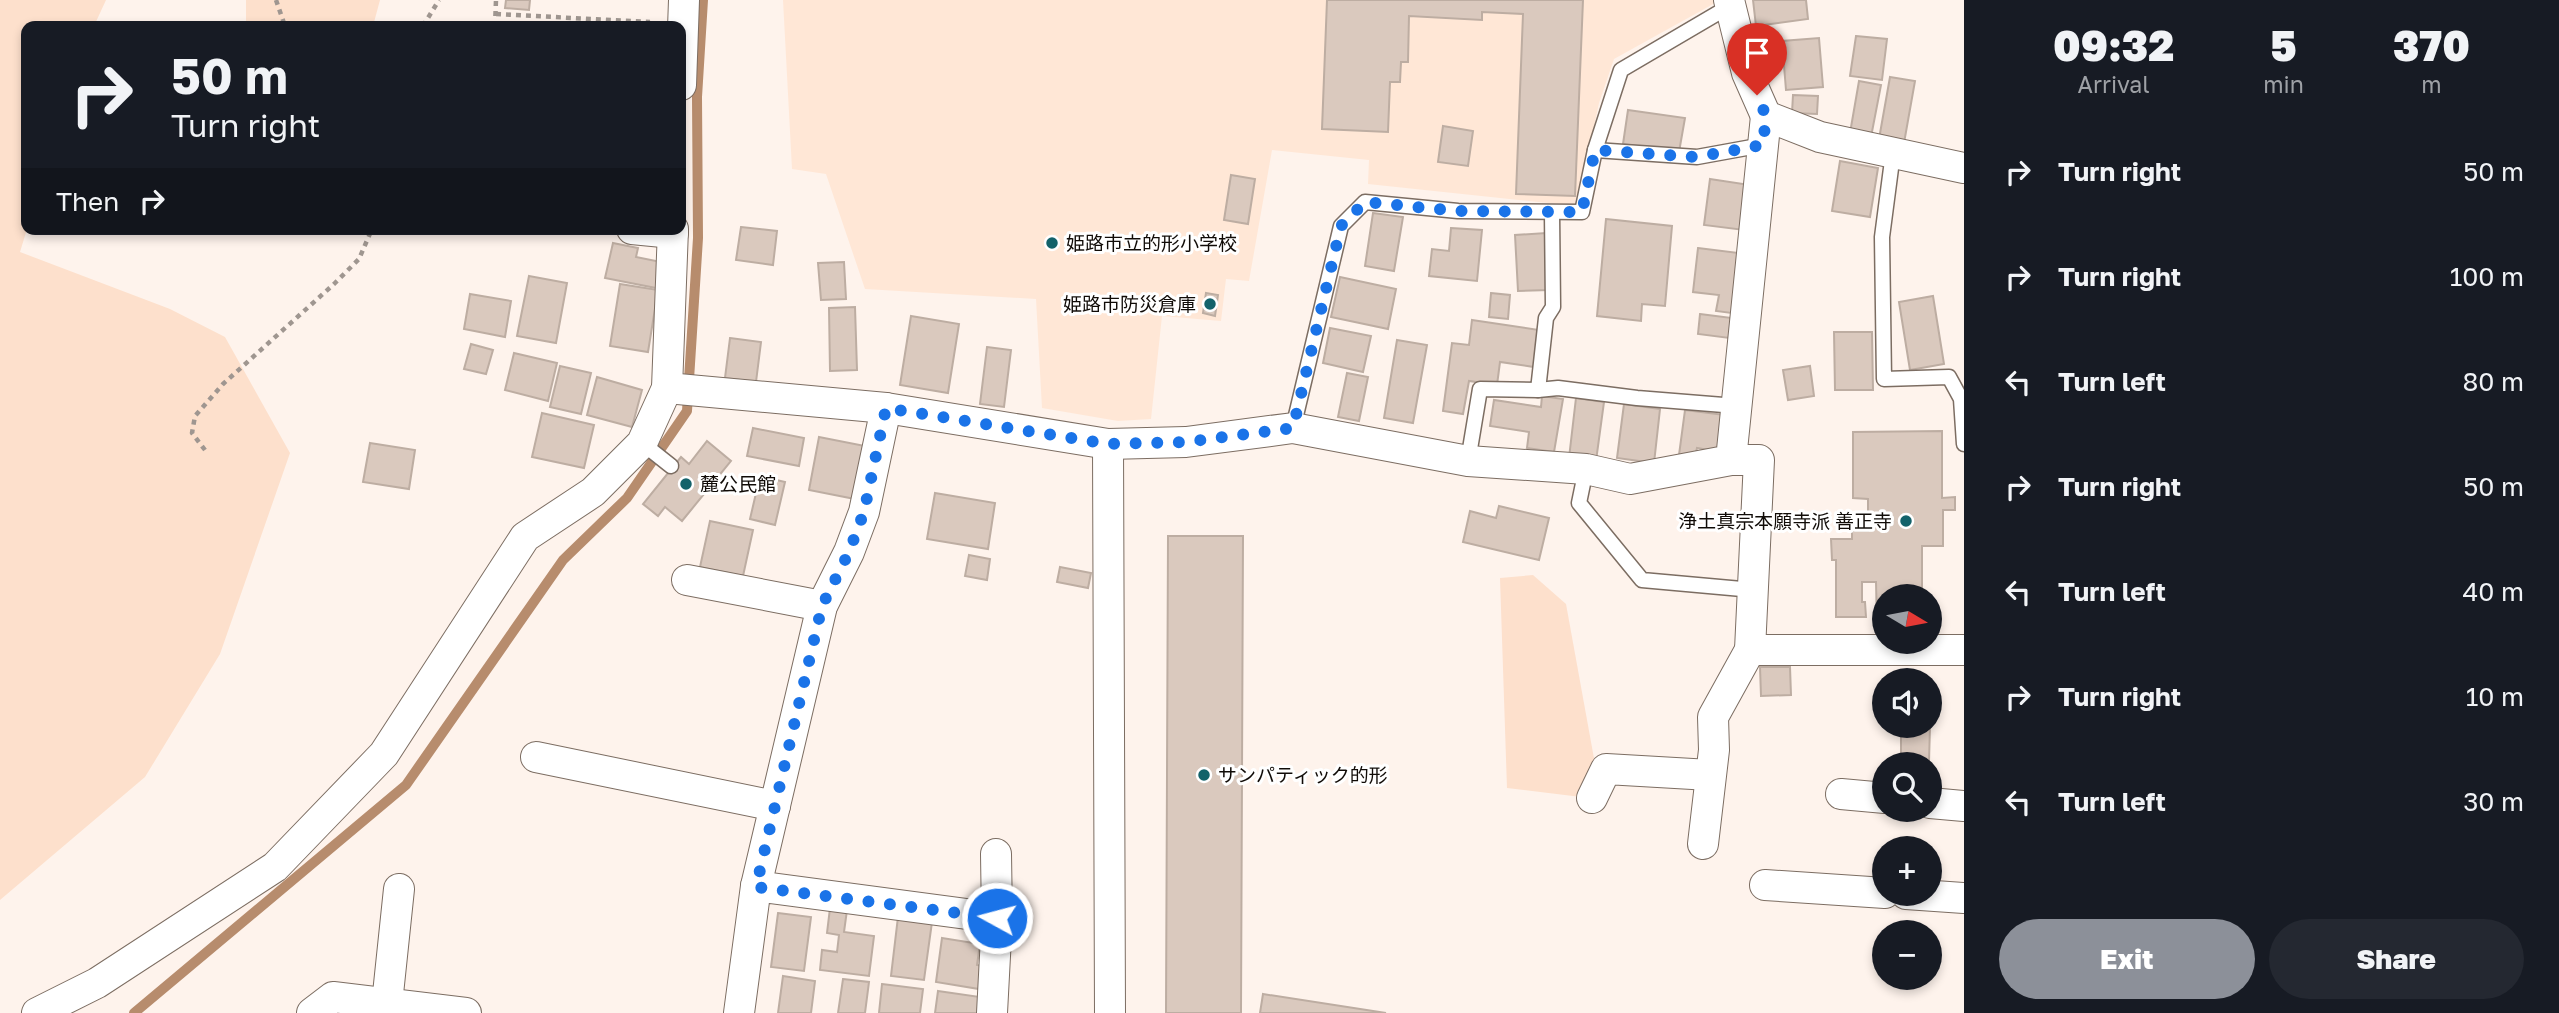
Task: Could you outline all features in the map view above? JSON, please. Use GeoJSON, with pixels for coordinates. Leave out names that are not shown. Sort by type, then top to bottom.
{"type":"FeatureCollection","features":[{"type":"Feature","properties":{"kind":"street"},"geometry":{"type":"LineString","coordinates":[[1730,3],[1764,131],[1731,460]]}},
{"type":"Feature","properties":{"kind":"street"},"geometry":{"type":"LineString","coordinates":[[1764,131],[1820,136],[1964,169]]}},
{"type":"Feature","properties":{"kind":"street"},"geometry":{"type":"LineString","coordinates":[[37,1013],[97,983],[275,867],[384,754],[525,537],[593,492],[642,443],[667,388],[673,235]]}},
{"type":"Feature","properties":{"kind":"street"},"geometry":{"type":"LineString","coordinates":[[667,388],[886,408],[1108,444],[1186,442],[1293,428],[1468,461],[1586,469],[1630,478],[1731,460],[1759,460],[1750,650],[1713,717],[1714,750],[1703,844]]}},
{"type":"Feature","properties":{"kind":"street"},"geometry":{"type":"LineString","coordinates":[[739,1013],[756,887],[822,606],[849,552],[864,512],[886,408]]}},
{"type":"Feature","properties":{"kind":"street"},"geometry":{"type":"LineString","coordinates":[[1108,444],[1110,1013]]}},
{"type":"Feature","properties":{"kind":"street"},"geometry":{"type":"LineString","coordinates":[[687,580],[822,606]]}},
{"type":"Feature","properties":{"kind":"street"},"geometry":{"type":"LineString","coordinates":[[1750,650],[1963,646]]}},
{"type":"Feature","properties":{"kind":"street"},"geometry":{"type":"LineString","coordinates":[[536,757],[775,806]]}},
{"type":"Feature","properties":{"kind":"street"},"geometry":{"type":"LineString","coordinates":[[1592,798],[1606,769],[1710,775]]}},
{"type":"Feature","properties":{"kind":"street"},"geometry":{"type":"LineString","coordinates":[[1841,794],[1872,797]]}},
{"type":"Feature","properties":{"kind":"street"},"geometry":{"type":"LineString","coordinates":[[1942,804],[1964,806]]}},
{"type":"Feature","properties":{"kind":"street"},"geometry":{"type":"LineString","coordinates":[[992,1013],[997,918],[996,853]]}},
{"type":"Feature","properties":{"kind":"street"},"geometry":{"type":"LineString","coordinates":[[1765,885],[1872,892]]}},
{"type":"Feature","properties":{"kind":"street"},"geometry":{"type":"LineString","coordinates":[[756,887],[997,918]]}},
{"type":"Feature","properties":{"kind":"street"},"geometry":{"type":"LineString","coordinates":[[386,1009],[399,889]]}},
{"type":"Feature","properties":{"kind":"street"},"geometry":{"type":"LineString","coordinates":[[1942,896],[1964,898]]}},
{"type":"Feature","properties":{"kind":"street"},"geometry":{"type":"LineString","coordinates":[[312,1013],[332,997],[386,1009],[466,1013]]}},
{"type":"Feature","properties":{"kind":"lane"},"geometry":{"type":"LineString","coordinates":[[1293,428],[1341,226],[1365,202],[1458,211],[1582,212],[1595,150],[1621,70],[1730,3]]}},
{"type":"Feature","properties":{"kind":"lane"},"geometry":{"type":"LineString","coordinates":[[1595,150],[1697,157],[1764,131]]}},
{"type":"Feature","properties":{"kind":"lane"},"geometry":{"type":"LineString","coordinates":[[1893,153],[1882,237],[1884,379],[1949,377],[1961,398],[1964,444]]}},
{"type":"Feature","properties":{"kind":"lane"},"geometry":{"type":"LineString","coordinates":[[1538,390],[1546,318],[1553,307],[1552,213]]}},
{"type":"Feature","properties":{"kind":"lane"},"geometry":{"type":"LineString","coordinates":[[1468,461],[1480,389],[1558,388],[1736,406]]}},
{"type":"Feature","properties":{"kind":"lane"},"geometry":{"type":"LineString","coordinates":[[642,443],[671,466]]}},
{"type":"Feature","properties":{"kind":"lane"},"geometry":{"type":"LineString","coordinates":[[1586,469],[1579,503],[1642,580],[1753,590]]}},
{"type":"Feature","properties":{"kind":"path"},"geometry":{"type":"LineString","coordinates":[[276,0],[283,21]]}},
{"type":"Feature","properties":{"kind":"path"},"geometry":{"type":"LineString","coordinates":[[426,21],[439,0]]}},
{"type":"Feature","properties":{"kind":"path"},"geometry":{"type":"LineString","coordinates":[[495,21],[496,0]]}},
{"type":"Feature","properties":{"kind":"path"},"geometry":{"type":"LineString","coordinates":[[496,14],[683,12]]}},
{"type":"Feature","properties":{"kind":"path"},"geometry":{"type":"LineString","coordinates":[[205,450],[192,433],[195,416],[223,384],[359,259],[369,235]]}},
{"type":"Feature","properties":{"kind":"shaded area"},"geometry":{"type":"Polygon","coordinates":[[[0,0],[106,0],[96,21],[21,21],[21,235],[25,235],[20,252],[170,309],[225,337],[290,453],[220,654],[145,777],[0,900],[0,0]]]}},
{"type":"Feature","properties":{"kind":"shaded area"},"geometry":{"type":"Polygon","coordinates":[[[246,0],[380,0],[374,21],[246,21],[246,0]]]}},
{"type":"Feature","properties":{"kind":"shaded area","name":"姫路市立的形小学校"},"geometry":{"type":"Polygon","coordinates":[[[783,0],[1715,0],[1715,3],[1614,59],[1599,103],[1577,206],[1368,184],[1369,160],[1272,150],[1249,281],[1226,279],[1221,321],[1162,316],[1151,419],[1118,421],[1042,408],[1036,299],[865,289],[826,174],[792,169],[783,0]]]}},
{"type":"Feature","properties":{"kind":"shaded area"},"geometry":{"type":"Polygon","coordinates":[[[1533,575],[1566,604],[1595,764],[1581,797],[1507,788],[1500,578],[1533,575]]]}},
{"type":"Feature","properties":{"kind":"building"},"geometry":{"type":"Polygon","coordinates":[[[506,0],[530,0],[529,10],[505,8],[506,0]]]}},
{"type":"Feature","properties":{"kind":"building"},"geometry":{"type":"Polygon","coordinates":[[[1327,0],[1583,0],[1575,196],[1516,194],[1523,14],[1482,12],[1482,20],[1409,16],[1408,62],[1401,62],[1400,82],[1390,82],[1388,132],[1322,129],[1327,0]]]}},
{"type":"Feature","properties":{"kind":"building"},"geometry":{"type":"Polygon","coordinates":[[[1753,0],[1806,0],[1808,19],[1756,26],[1753,0]]]}},
{"type":"Feature","properties":{"kind":"building"},"geometry":{"type":"Polygon","coordinates":[[[1856,36],[1887,39],[1882,80],[1850,76],[1856,36]]]}},
{"type":"Feature","properties":{"kind":"building"},"geometry":{"type":"Polygon","coordinates":[[[1819,38],[1823,87],[1786,90],[1782,41],[1819,38]]]}},
{"type":"Feature","properties":{"kind":"building"},"geometry":{"type":"Polygon","coordinates":[[[1890,77],[1915,81],[1904,143],[1879,139],[1890,77]]]}},
{"type":"Feature","properties":{"kind":"building"},"geometry":{"type":"Polygon","coordinates":[[[1859,81],[1881,85],[1871,137],[1850,133],[1859,81]]]}},
{"type":"Feature","properties":{"kind":"building"},"geometry":{"type":"Polygon","coordinates":[[[1793,95],[1818,96],[1817,114],[1792,113],[1793,95]]]}},
{"type":"Feature","properties":{"kind":"building"},"geometry":{"type":"Polygon","coordinates":[[[1628,110],[1685,118],[1679,152],[1623,144],[1628,110]]]}},
{"type":"Feature","properties":{"kind":"building"},"geometry":{"type":"Polygon","coordinates":[[[1443,126],[1473,131],[1468,166],[1438,162],[1443,126]]]}},
{"type":"Feature","properties":{"kind":"building"},"geometry":{"type":"Polygon","coordinates":[[[1840,161],[1878,168],[1870,217],[1832,211],[1840,161]]]}},
{"type":"Feature","properties":{"kind":"building"},"geometry":{"type":"Polygon","coordinates":[[[1231,175],[1255,179],[1248,224],[1224,220],[1231,175]]]}},
{"type":"Feature","properties":{"kind":"building"},"geometry":{"type":"Polygon","coordinates":[[[1710,179],[1750,185],[1744,230],[1704,225],[1710,179]]]}},
{"type":"Feature","properties":{"kind":"building"},"geometry":{"type":"Polygon","coordinates":[[[1373,213],[1403,217],[1394,271],[1365,266],[1373,213]]]}},
{"type":"Feature","properties":{"kind":"building"},"geometry":{"type":"Polygon","coordinates":[[[1606,219],[1672,226],[1665,306],[1642,304],[1641,321],[1597,316],[1606,219]]]}},
{"type":"Feature","properties":{"kind":"building"},"geometry":{"type":"Polygon","coordinates":[[[741,227],[777,231],[773,265],[736,260],[741,227]]]}},
{"type":"Feature","properties":{"kind":"building"},"geometry":{"type":"Polygon","coordinates":[[[1451,228],[1482,230],[1477,281],[1429,276],[1432,249],[1449,251],[1451,228]]]}},
{"type":"Feature","properties":{"kind":"building"},"geometry":{"type":"Polygon","coordinates":[[[1546,233],[1549,290],[1518,291],[1515,235],[1546,233]]]}},
{"type":"Feature","properties":{"kind":"building"},"geometry":{"type":"Polygon","coordinates":[[[613,243],[638,248],[636,257],[661,262],[656,288],[605,278],[613,243]]]}},
{"type":"Feature","properties":{"kind":"building"},"geometry":{"type":"Polygon","coordinates":[[[1698,248],[1747,254],[1739,314],[1716,311],[1719,295],[1693,292],[1698,248]]]}},
{"type":"Feature","properties":{"kind":"building"},"geometry":{"type":"Polygon","coordinates":[[[844,262],[846,299],[821,300],[818,263],[844,262]]]}},
{"type":"Feature","properties":{"kind":"building"},"geometry":{"type":"Polygon","coordinates":[[[529,276],[567,283],[556,343],[517,336],[529,276]]]}},
{"type":"Feature","properties":{"kind":"building"},"geometry":{"type":"Polygon","coordinates":[[[1340,277],[1396,289],[1388,329],[1331,317],[1340,277]]]}},
{"type":"Feature","properties":{"kind":"building"},"geometry":{"type":"Polygon","coordinates":[[[620,284],[658,290],[648,352],[610,346],[620,284]]]}},
{"type":"Feature","properties":{"kind":"building","name":"姫路市防災倉庫"},"geometry":{"type":"Polygon","coordinates":[[[1206,293],[1218,295],[1215,316],[1203,313],[1206,293]]]}},
{"type":"Feature","properties":{"kind":"building"},"geometry":{"type":"Polygon","coordinates":[[[1491,293],[1510,295],[1508,319],[1489,317],[1491,293]]]}},
{"type":"Feature","properties":{"kind":"building"},"geometry":{"type":"Polygon","coordinates":[[[470,294],[511,301],[505,337],[464,329],[470,294]]]}},
{"type":"Feature","properties":{"kind":"building"},"geometry":{"type":"Polygon","coordinates":[[[1933,296],[1944,364],[1910,370],[1899,302],[1933,296]]]}},
{"type":"Feature","properties":{"kind":"building"},"geometry":{"type":"Polygon","coordinates":[[[855,307],[857,370],[830,371],[829,308],[855,307]]]}},
{"type":"Feature","properties":{"kind":"building"},"geometry":{"type":"Polygon","coordinates":[[[1700,314],[1740,319],[1737,339],[1698,334],[1700,314]]]}},
{"type":"Feature","properties":{"kind":"building"},"geometry":{"type":"Polygon","coordinates":[[[911,316],[959,324],[948,393],[900,385],[911,316]]]}},
{"type":"Feature","properties":{"kind":"building"},"geometry":{"type":"Polygon","coordinates":[[[1472,320],[1539,330],[1534,367],[1500,362],[1497,385],[1469,381],[1463,414],[1443,411],[1452,343],[1469,345],[1472,320]]]}},
{"type":"Feature","properties":{"kind":"building"},"geometry":{"type":"Polygon","coordinates":[[[1330,328],[1371,336],[1363,372],[1323,363],[1330,328]]]}},
{"type":"Feature","properties":{"kind":"building"},"geometry":{"type":"Polygon","coordinates":[[[1834,332],[1872,332],[1873,390],[1835,390],[1834,332]]]}},
{"type":"Feature","properties":{"kind":"building"},"geometry":{"type":"Polygon","coordinates":[[[730,338],[761,342],[756,382],[725,378],[730,338]]]}},
{"type":"Feature","properties":{"kind":"building"},"geometry":{"type":"Polygon","coordinates":[[[1397,340],[1427,345],[1413,423],[1384,418],[1397,340]]]}},
{"type":"Feature","properties":{"kind":"building"},"geometry":{"type":"Polygon","coordinates":[[[471,344],[493,350],[486,374],[464,369],[471,344]]]}},
{"type":"Feature","properties":{"kind":"building"},"geometry":{"type":"Polygon","coordinates":[[[987,347],[1011,350],[1004,407],[980,404],[987,347]]]}},
{"type":"Feature","properties":{"kind":"building"},"geometry":{"type":"Polygon","coordinates":[[[514,353],[557,363],[548,401],[505,390],[514,353]]]}},
{"type":"Feature","properties":{"kind":"building"},"geometry":{"type":"Polygon","coordinates":[[[560,366],[591,373],[581,414],[550,407],[560,366]]]}},
{"type":"Feature","properties":{"kind":"building"},"geometry":{"type":"Polygon","coordinates":[[[1810,366],[1814,396],[1788,400],[1783,370],[1810,366]]]}},
{"type":"Feature","properties":{"kind":"building"},"geometry":{"type":"Polygon","coordinates":[[[1347,373],[1368,377],[1359,421],[1338,417],[1347,373]]]}},
{"type":"Feature","properties":{"kind":"building"},"geometry":{"type":"Polygon","coordinates":[[[597,377],[642,390],[632,427],[587,415],[597,377]]]}},
{"type":"Feature","properties":{"kind":"building"},"geometry":{"type":"Polygon","coordinates":[[[1542,396],[1563,399],[1554,452],[1527,448],[1529,432],[1490,426],[1494,400],[1541,407],[1542,396]]]}},
{"type":"Feature","properties":{"kind":"building"},"geometry":{"type":"Polygon","coordinates":[[[1576,398],[1604,402],[1596,461],[1569,458],[1576,398]]]}},
{"type":"Feature","properties":{"kind":"building"},"geometry":{"type":"Polygon","coordinates":[[[1624,404],[1660,409],[1654,463],[1617,458],[1624,404]]]}},
{"type":"Feature","properties":{"kind":"building"},"geometry":{"type":"Polygon","coordinates":[[[1685,410],[1725,415],[1720,452],[1697,448],[1695,457],[1679,455],[1685,410]]]}},
{"type":"Feature","properties":{"kind":"building"},"geometry":{"type":"Polygon","coordinates":[[[542,413],[594,425],[584,468],[532,457],[542,413]]]}},
{"type":"Feature","properties":{"kind":"building"},"geometry":{"type":"Polygon","coordinates":[[[753,428],[804,438],[799,466],[747,456],[753,428]]]}},
{"type":"Feature","properties":{"kind":"building","name":"浄土真宗本願寺派 善正寺"},"geometry":{"type":"Polygon","coordinates":[[[1942,431],[1942,498],[1955,497],[1955,510],[1943,510],[1943,546],[1922,546],[1922,584],[1862,582],[1862,602],[1865,602],[1866,617],[1836,617],[1836,560],[1832,560],[1831,539],[1852,539],[1852,531],[1868,531],[1868,499],[1853,498],[1853,432],[1942,431]]]}},
{"type":"Feature","properties":{"kind":"building"},"geometry":{"type":"Polygon","coordinates":[[[819,437],[870,447],[860,500],[809,490],[819,437]]]}},
{"type":"Feature","properties":{"kind":"building","name":"麓公民館"},"geometry":{"type":"Polygon","coordinates":[[[707,441],[731,461],[682,521],[665,507],[658,516],[643,504],[681,457],[689,464],[707,441]]]}},
{"type":"Feature","properties":{"kind":"building"},"geometry":{"type":"Polygon","coordinates":[[[370,443],[415,450],[409,489],[363,482],[370,443]]]}},
{"type":"Feature","properties":{"kind":"building"},"geometry":{"type":"Polygon","coordinates":[[[760,476],[785,482],[775,525],[750,519],[760,476]]]}},
{"type":"Feature","properties":{"kind":"building"},"geometry":{"type":"Polygon","coordinates":[[[935,493],[995,503],[988,549],[927,539],[935,493]]]}},
{"type":"Feature","properties":{"kind":"building"},"geometry":{"type":"Polygon","coordinates":[[[1499,506],[1549,518],[1539,560],[1463,542],[1470,511],[1496,518],[1499,506]]]}},
{"type":"Feature","properties":{"kind":"building"},"geometry":{"type":"Polygon","coordinates":[[[710,521],[753,530],[743,576],[700,567],[710,521]]]}},
{"type":"Feature","properties":{"kind":"building","name":"サンパティック的形"},"geometry":{"type":"Polygon","coordinates":[[[1168,536],[1243,536],[1241,1013],[1166,1013],[1168,536]]]}},
{"type":"Feature","properties":{"kind":"building"},"geometry":{"type":"Polygon","coordinates":[[[969,555],[990,559],[987,580],[965,576],[969,555]]]}},
{"type":"Feature","properties":{"kind":"building"},"geometry":{"type":"Polygon","coordinates":[[[1060,567],[1091,573],[1088,588],[1057,582],[1060,567]]]}},
{"type":"Feature","properties":{"kind":"building"},"geometry":{"type":"Polygon","coordinates":[[[1760,667],[1790,667],[1791,695],[1761,696],[1760,667]]]}},
{"type":"Feature","properties":{"kind":"building"},"geometry":{"type":"Polygon","coordinates":[[[1901,738],[1930,738],[1929,752],[1901,752],[1901,738]]]}},
{"type":"Feature","properties":{"kind":"building"},"geometry":{"type":"Polygon","coordinates":[[[830,908],[847,910],[844,932],[874,936],[869,976],[820,970],[822,950],[837,952],[839,935],[827,933],[830,908]]]}},
{"type":"Feature","properties":{"kind":"building"},"geometry":{"type":"Polygon","coordinates":[[[778,913],[811,917],[804,971],[771,967],[778,913]]]}},
{"type":"Feature","properties":{"kind":"building"},"geometry":{"type":"Polygon","coordinates":[[[898,917],[932,922],[924,980],[891,976],[898,917]]]}},
{"type":"Feature","properties":{"kind":"building"},"geometry":{"type":"Polygon","coordinates":[[[942,938],[980,944],[977,965],[983,966],[979,989],[936,982],[942,938]]]}},
{"type":"Feature","properties":{"kind":"building"},"geometry":{"type":"Polygon","coordinates":[[[783,976],[815,981],[811,1013],[778,1013],[783,976]]]}},
{"type":"Feature","properties":{"kind":"building"},"geometry":{"type":"Polygon","coordinates":[[[843,979],[869,982],[865,1013],[838,1013],[843,979]]]}},
{"type":"Feature","properties":{"kind":"building"},"geometry":{"type":"Polygon","coordinates":[[[882,984],[923,989],[920,1013],[879,1013],[882,984]]]}},
{"type":"Feature","properties":{"kind":"building"},"geometry":{"type":"Polygon","coordinates":[[[938,991],[980,997],[978,1013],[935,1013],[938,991]]]}},
{"type":"Feature","properties":{"kind":"building"},"geometry":{"type":"Polygon","coordinates":[[[1263,994],[1386,1013],[1260,1013],[1263,994]]]}},
{"type":"Feature","properties":{"kind":"waterway"},"geometry":{"type":"LineString","coordinates":[[134,1013],[406,785],[563,560],[627,498],[687,411],[698,238],[697,97],[703,0]]}},
{"type":"Feature","properties":{"kind":"place","name":"姫路市立的形小学校"},"geometry":{"type":"Point","coordinates":[1052,243]}},
{"type":"Feature","properties":{"kind":"place","name":"姫路市防災倉庫"},"geometry":{"type":"Point","coordinates":[1210,304]}},
{"type":"Feature","properties":{"kind":"place","name":"麓公民館"},"geometry":{"type":"Point","coordinates":[686,484]}},
{"type":"Feature","properties":{"kind":"place","name":"浄土真宗本願寺派 善正寺"},"geometry":{"type":"Point","coordinates":[1906,521]}},
{"type":"Feature","properties":{"kind":"place","name":"サンパティック的形"},"geometry":{"type":"Point","coordinates":[1204,775]}},
{"type":"Feature","properties":{"kind":"route"},"geometry":{"type":"LineString","coordinates":[[997,918],[756,887],[822,606],[849,552],[864,512],[886,408],[1108,444],[1186,442],[1293,428],[1341,226],[1365,202],[1458,211],[1582,212],[1595,150],[1697,157],[1763,145],[1766,116],[1757,95]]}}]}
